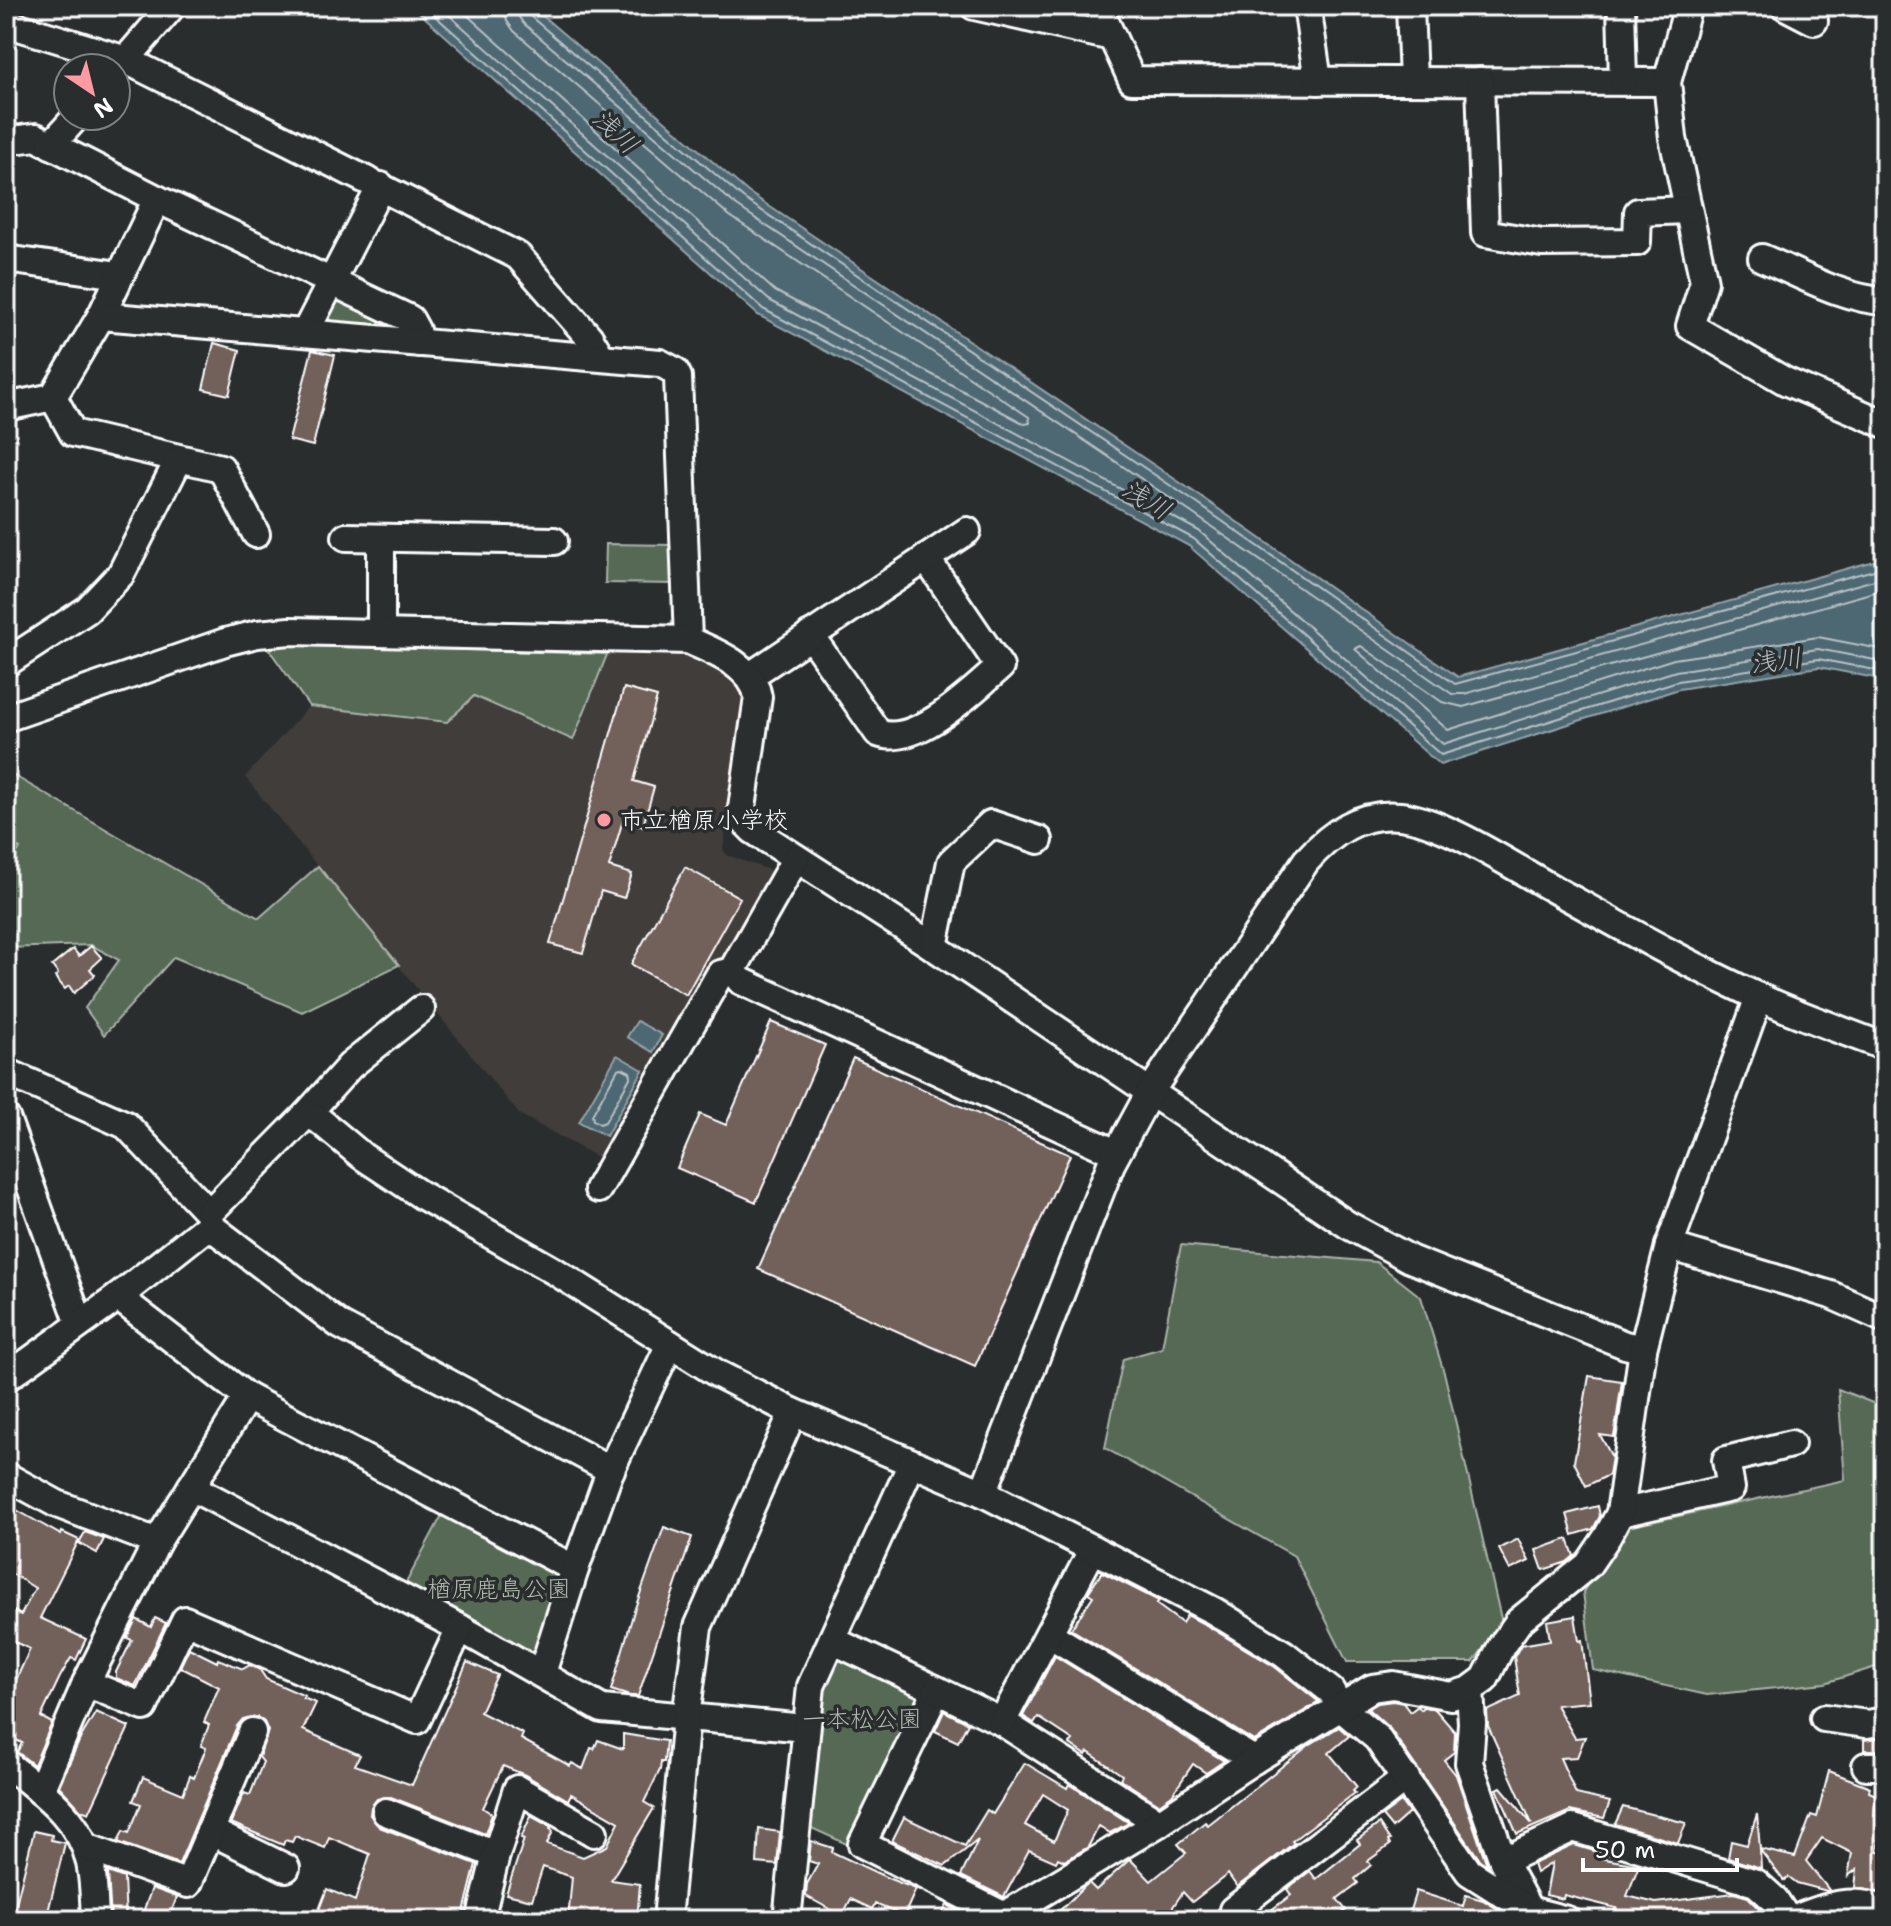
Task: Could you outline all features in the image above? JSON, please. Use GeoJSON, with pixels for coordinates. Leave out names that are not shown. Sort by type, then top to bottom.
{"type":"FeatureCollection","features":[{"type":"Feature","properties":{"kind":"street"},"geometry":{"type":"LineString","coordinates":[[132,53],[172,6]]}},
{"type":"Feature","properties":{"kind":"street"},"geometry":{"type":"LineString","coordinates":[[974,6],[1112,37]]}},
{"type":"Feature","properties":{"kind":"street"},"geometry":{"type":"LineString","coordinates":[[1098,6],[1132,80],[1667,82]]}},
{"type":"Feature","properties":{"kind":"street"},"geometry":{"type":"LineString","coordinates":[[1307,6],[1318,81]]}},
{"type":"Feature","properties":{"kind":"street"},"geometry":{"type":"LineString","coordinates":[[1410,6],[1413,81]]}},
{"type":"Feature","properties":{"kind":"street"},"geometry":{"type":"LineString","coordinates":[[1621,6],[1623,81]]}},
{"type":"Feature","properties":{"kind":"street"},"geometry":{"type":"LineString","coordinates":[[1688,6],[1667,82],[1673,138],[1704,282],[1690,326],[1785,381],[1885,424]]}},
{"type":"Feature","properties":{"kind":"street"},"geometry":{"type":"LineString","coordinates":[[1785,6],[1814,21]]}},
{"type":"Feature","properties":{"kind":"street"},"geometry":{"type":"LineString","coordinates":[[6,23],[84,52]]}},
{"type":"Feature","properties":{"kind":"street"},"geometry":{"type":"LineString","coordinates":[[132,71],[381,186],[518,256],[589,337],[601,357]]}},
{"type":"Feature","properties":{"kind":"street"},"geometry":{"type":"LineString","coordinates":[[1480,81],[1485,233],[1542,243],[1637,242],[1638,212],[1687,210]]}},
{"type":"Feature","properties":{"kind":"street"},"geometry":{"type":"LineString","coordinates":[[51,145],[63,132]]}},
{"type":"Feature","properties":{"kind":"street"},"geometry":{"type":"LineString","coordinates":[[6,141],[36,137],[157,199],[331,280],[410,319],[419,343]]}},
{"type":"Feature","properties":{"kind":"street"},"geometry":{"type":"LineString","coordinates":[[305,333],[381,186]]}},
{"type":"Feature","properties":{"kind":"street"},"geometry":{"type":"LineString","coordinates":[[6,407],[53,397],[101,316],[157,199]]}},
{"type":"Feature","properties":{"kind":"street"},"geometry":{"type":"LineString","coordinates":[[1762,258],[1850,294],[1871,301],[1885,301]]}},
{"type":"Feature","properties":{"kind":"street"},"geometry":{"type":"LineString","coordinates":[[6,259],[119,275]]}},
{"type":"Feature","properties":{"kind":"street"},"geometry":{"type":"LineString","coordinates":[[101,316],[601,357],[660,363],[675,371],[678,377],[688,640]]}},
{"type":"Feature","properties":{"kind":"street"},"geometry":{"type":"LineString","coordinates":[[53,397],[73,433],[221,468],[256,534]]}},
{"type":"Feature","properties":{"kind":"street"},"geometry":{"type":"LineString","coordinates":[[6,663],[87,610],[121,574],[179,459]]}},
{"type":"Feature","properties":{"kind":"street"},"geometry":{"type":"LineString","coordinates":[[346,537],[507,531],[554,541]]}},
{"type":"Feature","properties":{"kind":"street"},"geometry":{"type":"LineString","coordinates":[[753,681],[810,635],[967,531]]}},
{"type":"Feature","properties":{"kind":"street"},"geometry":{"type":"LineString","coordinates":[[381,538],[381,633]]}},
{"type":"Feature","properties":{"kind":"street"},"geometry":{"type":"LineString","coordinates":[[810,635],[878,733],[889,737],[930,724],[1000,667],[926,558]]}},
{"type":"Feature","properties":{"kind":"street"},"geometry":{"type":"LineString","coordinates":[[6,718],[225,642],[257,634],[290,631],[688,640],[716,652],[753,681],[758,697],[742,808],[745,822],[753,830],[934,947],[1348,1225],[1410,1259],[1625,1345],[1643,1349]]}},
{"type":"Feature","properties":{"kind":"street"},"geometry":{"type":"LineString","coordinates":[[983,1493],[1116,1153],[1150,1092],[1306,861],[1338,831],[1370,818],[1398,815],[1420,819],[1447,830],[1567,897],[1759,997],[1885,1047]]}},
{"type":"Feature","properties":{"kind":"street"},"geometry":{"type":"LineString","coordinates":[[934,947],[951,862],[991,824],[1039,840]]}},
{"type":"Feature","properties":{"kind":"street"},"geometry":{"type":"LineString","coordinates":[[598,1189],[720,974],[732,971],[796,858]]}},
{"type":"Feature","properties":{"kind":"street"},"geometry":{"type":"LineString","coordinates":[[732,971],[741,981],[1116,1153]]}},
{"type":"Feature","properties":{"kind":"street"},"geometry":{"type":"LineString","coordinates":[[937,1690],[862,1844],[1000,1917],[1159,1823],[1372,1688],[1393,1685],[1451,1696],[1470,1690],[1485,1679],[1502,1645],[1519,1621],[1588,1565],[1620,1513],[1643,1349],[1669,1246],[1759,997]]}},
{"type":"Feature","properties":{"kind":"street"},"geometry":{"type":"LineString","coordinates":[[6,1378],[118,1297],[209,1219],[350,1066],[421,1009]]}},
{"type":"Feature","properties":{"kind":"street"},"geometry":{"type":"LineString","coordinates":[[6,1072],[126,1125],[209,1219],[340,1325],[611,1470]]}},
{"type":"Feature","properties":{"kind":"street"},"geometry":{"type":"LineString","coordinates":[[307,1114],[421,1195],[556,1272],[718,1374],[793,1412],[983,1493],[1214,1611],[1284,1654],[1331,1691],[1340,1707],[1377,1738],[1469,1872],[1529,1910],[1567,1920]]}},
{"type":"Feature","properties":{"kind":"street"},"geometry":{"type":"LineString","coordinates":[[6,1118],[80,1324]]}},
{"type":"Feature","properties":{"kind":"street"},"geometry":{"type":"LineString","coordinates":[[1669,1246],[1831,1295],[1885,1319]]}},
{"type":"Feature","properties":{"kind":"street"},"geometry":{"type":"LineString","coordinates":[[118,1297],[247,1397],[575,1569]]}},
{"type":"Feature","properties":{"kind":"street"},"geometry":{"type":"LineString","coordinates":[[542,1673],[611,1470],[670,1344]]}},
{"type":"Feature","properties":{"kind":"street"},"geometry":{"type":"LineString","coordinates":[[40,1791],[86,1683],[157,1542],[247,1397]]}},
{"type":"Feature","properties":{"kind":"street"},"geometry":{"type":"LineString","coordinates":[[667,1920],[686,1717],[698,1627],[793,1412]]}},
{"type":"Feature","properties":{"kind":"street"},"geometry":{"type":"LineString","coordinates":[[1620,1513],[1731,1488],[1726,1460],[1791,1444]]}},
{"type":"Feature","properties":{"kind":"street"},"geometry":{"type":"LineString","coordinates":[[787,1920],[811,1686],[912,1463]]}},
{"type":"Feature","properties":{"kind":"street"},"geometry":{"type":"LineString","coordinates":[[6,1476],[57,1504],[157,1542]]}},
{"type":"Feature","properties":{"kind":"street"},"geometry":{"type":"LineString","coordinates":[[191,1487],[460,1628],[602,1709],[805,1728]]}},
{"type":"Feature","properties":{"kind":"street"},"geometry":{"type":"LineString","coordinates":[[1002,1722],[1093,1549]]}},
{"type":"Feature","properties":{"kind":"street"},"geometry":{"type":"LineString","coordinates":[[86,1683],[144,1707],[185,1620],[417,1720],[460,1628]]}},
{"type":"Feature","properties":{"kind":"street"},"geometry":{"type":"LineString","coordinates":[[1049,1634],[1254,1760]]}},
{"type":"Feature","properties":{"kind":"street"},"geometry":{"type":"LineString","coordinates":[[832,1640],[1002,1722],[1159,1823]]}},
{"type":"Feature","properties":{"kind":"street"},"geometry":{"type":"LineString","coordinates":[[1470,1690],[1472,1723],[1469,1763],[1503,1861],[1529,1910]]}},
{"type":"Feature","properties":{"kind":"street"},"geometry":{"type":"LineString","coordinates":[[1824,1718],[1867,1724],[1885,1721]]}},
{"type":"Feature","properties":{"kind":"street"},"geometry":{"type":"LineString","coordinates":[[86,1847],[188,1884],[252,1732]]}},
{"type":"Feature","properties":{"kind":"street"},"geometry":{"type":"LineString","coordinates":[[6,1763],[74,1824],[86,1847],[90,1864],[95,1920]]}},
{"type":"Feature","properties":{"kind":"street"},"geometry":{"type":"LineString","coordinates":[[1233,1910],[1406,1778]]}},
{"type":"Feature","properties":{"kind":"street"},"geometry":{"type":"LineString","coordinates":[[480,1920],[517,1789],[594,1833]]}},
{"type":"Feature","properties":{"kind":"street"},"geometry":{"type":"LineString","coordinates":[[386,1812],[496,1855]]}},
{"type":"Feature","properties":{"kind":"street"},"geometry":{"type":"LineString","coordinates":[[1503,1861],[1573,1828],[1756,1883],[1775,1900],[1790,1920],[1837,1903],[1870,1904],[1885,1910]]}},
{"type":"Feature","properties":{"kind":"street"},"geometry":{"type":"LineString","coordinates":[[210,1831],[286,1868]]}},
{"type":"Feature","properties":{"kind":"shaded area"},"geometry":{"type":"Polygon","coordinates":[[[608,652],[686,654],[709,662],[736,682],[746,695],[723,850],[727,855],[772,871],[606,1162],[519,1114],[245,777],[309,706],[446,722],[473,696],[573,740],[608,652]]]}},
{"type":"Feature","properties":{"kind":"green space"},"geometry":{"type":"Polygon","coordinates":[[[331,280],[416,330],[305,333],[331,280]]]}},
{"type":"Feature","properties":{"kind":"green space"},"geometry":{"type":"Polygon","coordinates":[[[606,544],[675,545],[676,584],[605,583],[606,544]]]}},
{"type":"Feature","properties":{"kind":"green space"},"geometry":{"type":"Polygon","coordinates":[[[294,645],[608,652],[573,740],[474,696],[447,722],[309,706],[268,648],[294,645]]]}},
{"type":"Feature","properties":{"kind":"green space"},"geometry":{"type":"Polygon","coordinates":[[[6,771],[259,918],[318,866],[399,965],[302,1012],[174,957],[104,1035],[85,1008],[119,960],[91,945],[6,948],[6,864],[20,849],[6,837],[6,771]]]}},
{"type":"Feature","properties":{"kind":"green space"},"geometry":{"type":"Polygon","coordinates":[[[1181,1245],[1376,1262],[1421,1297],[1445,1376],[1502,1623],[1473,1662],[1347,1662],[1294,1556],[1105,1448],[1123,1359],[1162,1348],[1181,1245]]]}},
{"type":"Feature","properties":{"kind":"green space"},"geometry":{"type":"Polygon","coordinates":[[[1838,1389],[1885,1408],[1885,1664],[1825,1683],[1707,1695],[1593,1670],[1583,1592],[1623,1528],[1845,1480],[1838,1389]]]}},
{"type":"Feature","properties":{"kind":"green space","name":"楢原鹿島公園"},"geometry":{"type":"Polygon","coordinates":[[[449,1502],[575,1569],[542,1673],[399,1596],[449,1502]]]}},
{"type":"Feature","properties":{"kind":"green space","name":"一本松公園"},"geometry":{"type":"Polygon","coordinates":[[[832,1640],[937,1690],[851,1846],[796,1821],[832,1640]]]}},
{"type":"Feature","properties":{"kind":"water","name":"浅川"},"geometry":{"type":"Polygon","coordinates":[[[412,6],[531,6],[748,192],[1200,496],[1458,677],[1881,559],[1885,560],[1885,680],[1819,667],[1679,689],[1440,765],[1189,546],[758,315],[412,6]]]}},
{"type":"Feature","properties":{"kind":"water"},"geometry":{"type":"Polygon","coordinates":[[[637,1021],[662,1035],[653,1052],[627,1037],[637,1021]]]}},
{"type":"Feature","properties":{"kind":"water"},"geometry":{"type":"Polygon","coordinates":[[[617,1055],[643,1070],[606,1136],[579,1122],[617,1055]]]}},
{"type":"Feature","properties":{"kind":"building"},"geometry":{"type":"Polygon","coordinates":[[[214,343],[240,350],[229,395],[203,389],[214,343]]]}},
{"type":"Feature","properties":{"kind":"building"},"geometry":{"type":"Polygon","coordinates":[[[312,350],[335,355],[313,446],[289,440],[312,350]]]}},
{"type":"Feature","properties":{"kind":"building"},"geometry":{"type":"Polygon","coordinates":[[[624,688],[657,697],[634,781],[654,787],[643,826],[623,820],[609,867],[632,874],[624,898],[601,891],[583,953],[550,944],[624,688]]]}},
{"type":"Feature","properties":{"kind":"building"},"geometry":{"type":"Polygon","coordinates":[[[685,867],[740,898],[686,995],[631,964],[685,867]]]}},
{"type":"Feature","properties":{"kind":"building"},"geometry":{"type":"Polygon","coordinates":[[[91,946],[102,958],[90,969],[95,975],[74,993],[69,986],[65,989],[55,977],[58,974],[52,966],[73,949],[79,956],[91,946]]]}},
{"type":"Feature","properties":{"kind":"building"},"geometry":{"type":"Polygon","coordinates":[[[771,1022],[825,1045],[756,1202],[677,1168],[700,1114],[726,1125],[771,1022]]]}},
{"type":"Feature","properties":{"kind":"building"},"geometry":{"type":"Polygon","coordinates":[[[853,1058],[1070,1155],[975,1366],[758,1269],[853,1058]]]}},
{"type":"Feature","properties":{"kind":"building"},"geometry":{"type":"Polygon","coordinates":[[[1589,1376],[1622,1381],[1614,1437],[1600,1435],[1612,1457],[1609,1475],[1586,1486],[1574,1462],[1589,1376]]]}},
{"type":"Feature","properties":{"kind":"building"},"geometry":{"type":"Polygon","coordinates":[[[1598,1506],[1600,1516],[1593,1529],[1573,1535],[1567,1514],[1598,1506]]]}},
{"type":"Feature","properties":{"kind":"building"},"geometry":{"type":"Polygon","coordinates":[[[13,1508],[61,1535],[62,1532],[79,1540],[40,1618],[86,1639],[76,1660],[71,1658],[60,1677],[41,1717],[52,1723],[34,1765],[17,1752],[22,1743],[6,1735],[6,1677],[15,1682],[30,1649],[6,1638],[6,1607],[21,1615],[35,1588],[6,1570],[6,1520],[13,1508]]]}},
{"type":"Feature","properties":{"kind":"building"},"geometry":{"type":"Polygon","coordinates":[[[664,1527],[692,1537],[638,1696],[630,1696],[611,1690],[634,1611],[664,1527]]]}},
{"type":"Feature","properties":{"kind":"building"},"geometry":{"type":"Polygon","coordinates":[[[85,1532],[104,1539],[97,1553],[79,1543],[85,1532]]]}},
{"type":"Feature","properties":{"kind":"building"},"geometry":{"type":"Polygon","coordinates":[[[1518,1539],[1529,1561],[1510,1570],[1499,1549],[1518,1539]]]}},
{"type":"Feature","properties":{"kind":"building"},"geometry":{"type":"Polygon","coordinates":[[[1568,1539],[1574,1556],[1567,1562],[1543,1570],[1536,1550],[1568,1539]]]}},
{"type":"Feature","properties":{"kind":"building"},"geometry":{"type":"Polygon","coordinates":[[[1102,1572],[1159,1601],[1156,1604],[1182,1623],[1187,1615],[1206,1625],[1275,1667],[1319,1702],[1254,1741],[1071,1629],[1093,1596],[1088,1593],[1102,1572]]]}},
{"type":"Feature","properties":{"kind":"building"},"geometry":{"type":"Polygon","coordinates":[[[1575,1616],[1579,1641],[1582,1640],[1590,1702],[1556,1705],[1575,1738],[1585,1737],[1577,1757],[1560,1758],[1576,1794],[1610,1802],[1604,1818],[1570,1811],[1517,1834],[1497,1789],[1501,1787],[1532,1824],[1488,1726],[1487,1711],[1520,1696],[1514,1657],[1521,1645],[1550,1640],[1547,1621],[1575,1616]]]}},
{"type":"Feature","properties":{"kind":"building"},"geometry":{"type":"Polygon","coordinates":[[[155,1618],[166,1623],[135,1686],[116,1678],[132,1640],[127,1638],[136,1619],[151,1627],[155,1618]]]}},
{"type":"Feature","properties":{"kind":"building"},"geometry":{"type":"Polygon","coordinates":[[[189,1648],[217,1662],[218,1659],[243,1669],[250,1665],[260,1670],[266,1679],[305,1696],[303,1698],[316,1703],[303,1730],[360,1755],[355,1765],[412,1785],[467,1662],[497,1675],[480,1712],[523,1734],[521,1739],[570,1766],[572,1763],[583,1769],[591,1748],[594,1749],[598,1740],[623,1749],[623,1734],[666,1741],[664,1762],[661,1762],[644,1802],[654,1808],[611,1880],[640,1884],[637,1920],[568,1920],[572,1877],[543,1867],[532,1900],[506,1894],[524,1839],[521,1838],[531,1816],[551,1827],[553,1831],[547,1844],[583,1857],[607,1846],[619,1822],[571,1794],[568,1800],[503,1766],[483,1808],[492,1814],[485,1834],[391,1797],[377,1799],[371,1807],[370,1815],[379,1827],[476,1864],[462,1920],[315,1920],[327,1889],[355,1901],[370,1854],[329,1837],[325,1848],[295,1836],[292,1842],[285,1840],[283,1845],[231,1823],[244,1793],[250,1795],[263,1762],[259,1757],[268,1731],[264,1722],[257,1717],[243,1719],[237,1726],[179,1864],[118,1842],[123,1831],[129,1833],[141,1804],[133,1801],[143,1777],[183,1794],[190,1776],[194,1778],[206,1748],[201,1746],[209,1725],[204,1722],[219,1687],[180,1667],[189,1648]]]}},
{"type":"Feature","properties":{"kind":"building"},"geometry":{"type":"Polygon","coordinates":[[[1055,1656],[1224,1761],[1206,1773],[1193,1764],[1172,1795],[1159,1804],[1120,1779],[1122,1775],[1088,1752],[1086,1755],[1070,1744],[1073,1740],[1038,1717],[1034,1723],[1023,1716],[1055,1656]]]}},
{"type":"Feature","properties":{"kind":"building"},"geometry":{"type":"Polygon","coordinates":[[[1378,1703],[1403,1703],[1410,1712],[1418,1706],[1421,1710],[1424,1707],[1435,1709],[1455,1732],[1454,1752],[1444,1760],[1456,1775],[1487,1865],[1480,1860],[1390,1729],[1368,1709],[1378,1703]]]}},
{"type":"Feature","properties":{"kind":"building"},"geometry":{"type":"Polygon","coordinates":[[[944,1711],[968,1723],[958,1742],[935,1731],[944,1711]]]}},
{"type":"Feature","properties":{"kind":"building"},"geometry":{"type":"Polygon","coordinates":[[[96,1712],[129,1727],[89,1813],[81,1810],[59,1786],[96,1712]]]}},
{"type":"Feature","properties":{"kind":"building"},"geometry":{"type":"Polygon","coordinates":[[[1339,1727],[1349,1736],[1329,1753],[1357,1787],[1353,1791],[1355,1793],[1237,1887],[1228,1874],[1192,1902],[1183,1892],[1164,1920],[1154,1914],[1151,1920],[1050,1920],[1085,1886],[1089,1883],[1096,1890],[1130,1859],[1151,1881],[1186,1853],[1178,1844],[1205,1822],[1208,1825],[1309,1745],[1339,1727]]]}},
{"type":"Feature","properties":{"kind":"building"},"geometry":{"type":"Polygon","coordinates":[[[1885,1737],[1885,1750],[1864,1750],[1864,1740],[1885,1737]]]}},
{"type":"Feature","properties":{"kind":"building"},"geometry":{"type":"Polygon","coordinates":[[[1025,1763],[1067,1788],[1069,1784],[1129,1823],[1110,1833],[1099,1826],[1088,1847],[1064,1861],[1058,1858],[1056,1862],[1029,1850],[1004,1897],[961,1876],[978,1840],[945,1866],[892,1841],[904,1817],[965,1846],[987,1810],[993,1814],[1025,1763]],[[1043,1794],[1025,1825],[1054,1841],[1068,1810],[1043,1794]]]}},
{"type":"Feature","properties":{"kind":"building"},"geometry":{"type":"Polygon","coordinates":[[[1829,1771],[1870,1787],[1869,1792],[1876,1795],[1874,1816],[1884,1817],[1877,1851],[1885,1852],[1885,1893],[1855,1888],[1857,1869],[1848,1876],[1852,1853],[1822,1838],[1806,1861],[1827,1891],[1797,1883],[1789,1877],[1784,1881],[1760,1850],[1761,1868],[1728,1858],[1731,1841],[1747,1845],[1757,1814],[1760,1849],[1795,1857],[1811,1815],[1817,1817],[1829,1771]]]}},
{"type":"Feature","properties":{"kind":"building"},"geometry":{"type":"Polygon","coordinates":[[[1401,1802],[1409,1813],[1392,1828],[1382,1816],[1401,1802]]]}},
{"type":"Feature","properties":{"kind":"building"},"geometry":{"type":"Polygon","coordinates":[[[1623,1807],[1686,1823],[1678,1843],[1615,1824],[1623,1807]]]}},
{"type":"Feature","properties":{"kind":"building"},"geometry":{"type":"Polygon","coordinates":[[[1379,1824],[1390,1845],[1368,1861],[1371,1865],[1355,1879],[1358,1883],[1337,1899],[1346,1910],[1334,1920],[1258,1920],[1291,1895],[1287,1889],[1310,1871],[1316,1879],[1360,1844],[1357,1840],[1379,1824]]]}},
{"type":"Feature","properties":{"kind":"building"},"geometry":{"type":"Polygon","coordinates":[[[759,1829],[780,1832],[777,1865],[757,1863],[759,1829]]]}},
{"type":"Feature","properties":{"kind":"building"},"geometry":{"type":"Polygon","coordinates":[[[34,1831],[52,1835],[51,1840],[65,1843],[46,1920],[12,1920],[34,1831]]]}},
{"type":"Feature","properties":{"kind":"building"},"geometry":{"type":"Polygon","coordinates":[[[811,1841],[833,1848],[832,1852],[916,1889],[904,1916],[875,1904],[872,1909],[851,1899],[842,1916],[806,1896],[807,1884],[818,1864],[809,1861],[811,1841]]]}},
{"type":"Feature","properties":{"kind":"building"},"geometry":{"type":"Polygon","coordinates":[[[1574,1845],[1601,1853],[1599,1858],[1639,1865],[1627,1896],[1656,1903],[1734,1893],[1748,1897],[1763,1912],[1755,1913],[1755,1916],[1700,1920],[1700,1916],[1630,1920],[1614,1916],[1616,1908],[1564,1895],[1563,1899],[1546,1895],[1552,1863],[1536,1873],[1533,1864],[1574,1845]]]}},
{"type":"Feature","properties":{"kind":"building"},"geometry":{"type":"Polygon","coordinates":[[[108,1872],[124,1878],[126,1920],[111,1920],[108,1872]]]}},
{"type":"Feature","properties":{"kind":"building"},"geometry":{"type":"Polygon","coordinates":[[[152,1888],[177,1897],[168,1920],[140,1920],[152,1888]]]}},
{"type":"Feature","properties":{"kind":"building"},"geometry":{"type":"Polygon","coordinates":[[[1416,1891],[1463,1906],[1466,1895],[1483,1900],[1515,1920],[1407,1920],[1416,1891]]]}},
{"type":"Feature","properties":{"kind":"building"},"geometry":{"type":"Polygon","coordinates":[[[947,1905],[974,1918],[974,1920],[939,1920],[947,1905]]]}},
{"type":"Feature","properties":{"kind":"place","name":"市立楢原小学校"},"geometry":{"type":"Point","coordinates":[604,820]}}]}
